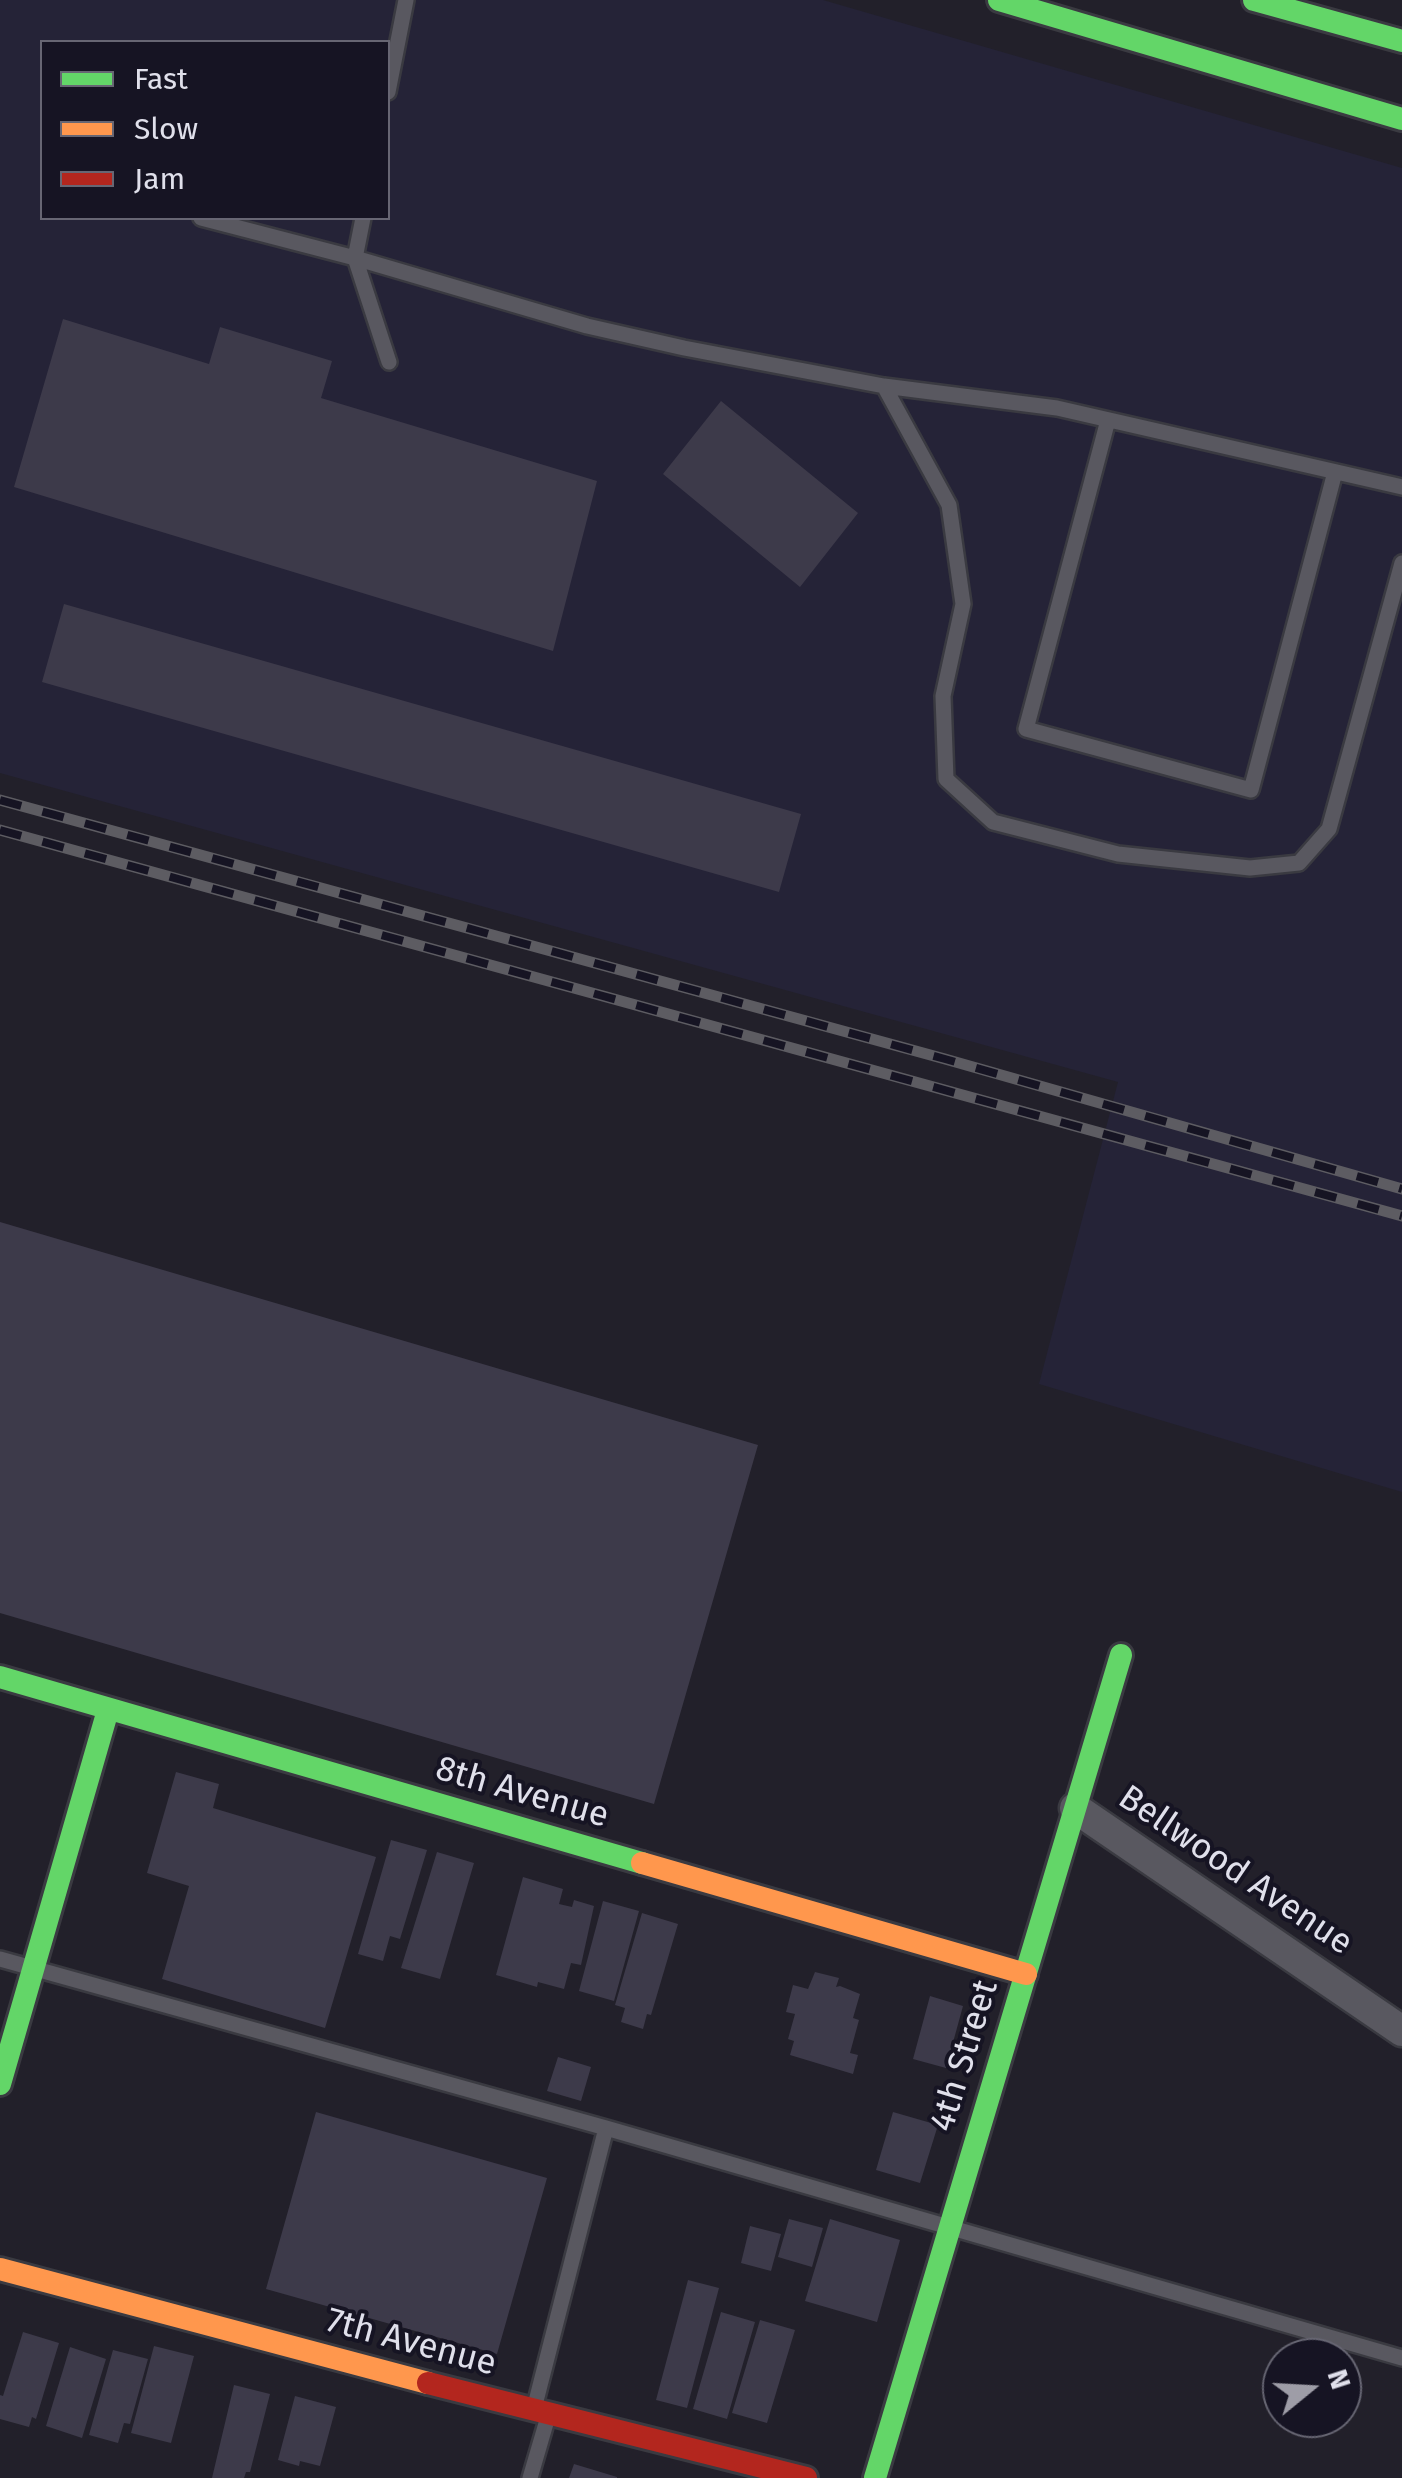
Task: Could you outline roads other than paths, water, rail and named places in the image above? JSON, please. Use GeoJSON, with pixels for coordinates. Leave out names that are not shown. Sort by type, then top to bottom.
{"type":"FeatureCollection","features":[{"type":"Feature","properties":{"kind":"street"},"geometry":{"type":"LineString","coordinates":[[999,0],[1402,118]]}},
{"type":"Feature","properties":{"kind":"street"},"geometry":{"type":"LineString","coordinates":[[1254,0],[1402,41]]}},
{"type":"Feature","properties":{"kind":"street","name":"4th Street"},"geometry":{"type":"LineString","coordinates":[[875,2478],[1121,1655]]}},
{"type":"Feature","properties":{"kind":"street","name":"8th Avenue"},"geometry":{"type":"LineString","coordinates":[[0,1677],[1026,1974]]}},
{"type":"Feature","properties":{"kind":"street"},"geometry":{"type":"LineString","coordinates":[[0,2084],[108,1710]]}},
{"type":"Feature","properties":{"kind":"street","name":"Bellwood Avenue"},"geometry":{"type":"LineString","coordinates":[[1075,1808],[1402,2031]]}},
{"type":"Feature","properties":{"kind":"street","name":"7th Avenue"},"geometry":{"type":"LineString","coordinates":[[0,2269],[541,2413],[806,2478]]}},
{"type":"Feature","properties":{"kind":"lane"},"geometry":{"type":"LineString","coordinates":[[390,82],[406,0]]}},
{"type":"Feature","properties":{"kind":"lane"},"geometry":{"type":"LineString","coordinates":[[209,220],[587,326],[684,348],[884,386],[1057,408],[1402,487]]}},
{"type":"Feature","properties":{"kind":"lane"},"geometry":{"type":"LineString","coordinates":[[363,220],[355,258],[389,362]]}},
{"type":"Feature","properties":{"kind":"lane"},"geometry":{"type":"LineString","coordinates":[[884,386],[949,505],[964,604],[943,696],[946,779],[993,822],[1118,854],[1250,868],[1299,864],[1329,829],[1402,564]]}},
{"type":"Feature","properties":{"kind":"lane"},"geometry":{"type":"LineString","coordinates":[[1108,420],[1026,729],[1251,790],[1335,472]]}},
{"type":"Feature","properties":{"kind":"lane"},"geometry":{"type":"LineString","coordinates":[[0,1959],[606,2128],[1402,2358]]}},
{"type":"Feature","properties":{"kind":"lane"},"geometry":{"type":"LineString","coordinates":[[530,2478],[541,2413],[606,2128]]}},
{"type":"Feature","properties":{"kind":"railway"},"geometry":{"type":"LineString","coordinates":[[0,800],[945,1059],[1402,1189]]}},
{"type":"Feature","properties":{"kind":"railway"},"geometry":{"type":"LineString","coordinates":[[0,830],[1402,1216]]}}]}
